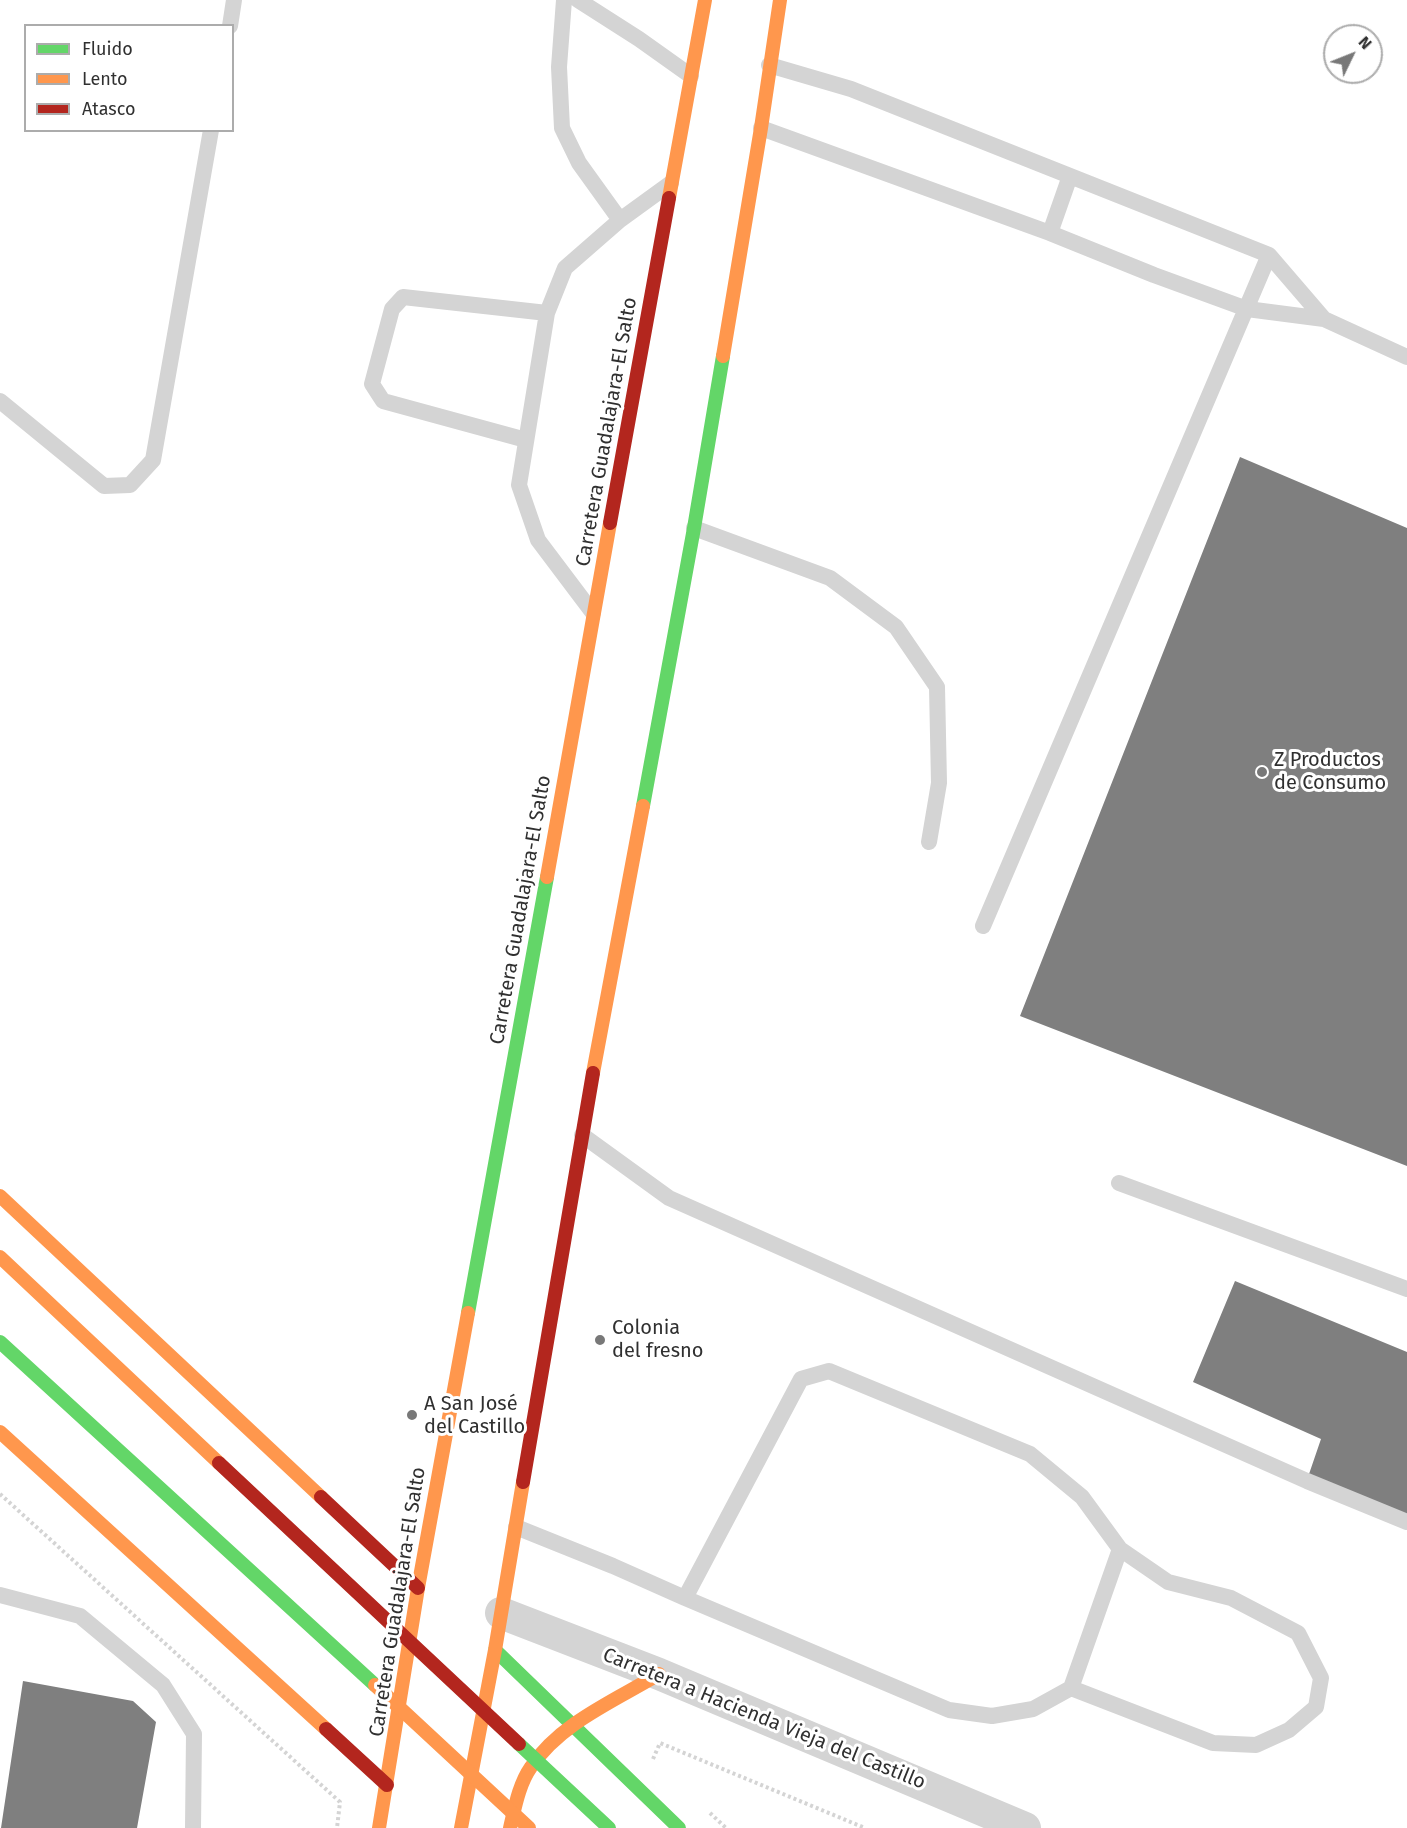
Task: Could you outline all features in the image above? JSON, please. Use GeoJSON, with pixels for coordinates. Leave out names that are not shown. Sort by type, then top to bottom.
{"type":"FeatureCollection","features":[{"type":"Feature","properties":{"kind":"main road","name":"Carretera Guadalajara-El Salto"},"geometry":{"type":"LineString","coordinates":[[379,1828],[418,1588],[705,0]]}},
{"type":"Feature","properties":{"kind":"main road"},"geometry":{"type":"LineString","coordinates":[[461,1828],[495,1650],[582,1136],[694,528],[761,128],[780,0]]}},
{"type":"Feature","properties":{"kind":"main road"},"geometry":{"type":"LineString","coordinates":[[0,1196],[418,1588]]}},
{"type":"Feature","properties":{"kind":"main road"},"geometry":{"type":"LineString","coordinates":[[0,1257],[609,1828]]}},
{"type":"Feature","properties":{"kind":"main road"},"geometry":{"type":"LineString","coordinates":[[0,1342],[274,1590],[529,1828]]}},
{"type":"Feature","properties":{"kind":"main road"},"geometry":{"type":"LineString","coordinates":[[0,1432],[387,1785]]}},
{"type":"Feature","properties":{"kind":"main road"},"geometry":{"type":"LineString","coordinates":[[495,1650],[679,1828]]}},
{"type":"Feature","properties":{"kind":"main road"},"geometry":{"type":"LineString","coordinates":[[510,1828],[519,1796],[532,1766],[551,1745],[573,1727],[659,1674]]}},
{"type":"Feature","properties":{"kind":"street","name":"Carretera a Hacienda Vieja del Castillo"},"geometry":{"type":"LineString","coordinates":[[501,1613],[659,1674],[1025,1828]]}},
{"type":"Feature","properties":{"kind":"lane"},"geometry":{"type":"LineString","coordinates":[[230,24],[234,0]]}},
{"type":"Feature","properties":{"kind":"lane"},"geometry":{"type":"LineString","coordinates":[[564,0],[559,67],[562,128],[579,163],[620,220]]}},
{"type":"Feature","properties":{"kind":"lane"},"geometry":{"type":"LineString","coordinates":[[578,0],[691,76]]}},
{"type":"Feature","properties":{"kind":"lane"},"geometry":{"type":"LineString","coordinates":[[769,65],[851,89],[1269,255],[1323,319]]}},
{"type":"Feature","properties":{"kind":"lane"},"geometry":{"type":"LineString","coordinates":[[761,128],[1050,233],[1247,309],[1323,319],[1407,357]]}},
{"type":"Feature","properties":{"kind":"lane"},"geometry":{"type":"LineString","coordinates":[[0,401],[104,486],[130,485],[153,460],[211,132]]}},
{"type":"Feature","properties":{"kind":"lane"},"geometry":{"type":"LineString","coordinates":[[1050,233],[1070,176]]}},
{"type":"Feature","properties":{"kind":"lane"},"geometry":{"type":"LineString","coordinates":[[594,614],[538,540],[519,485],[547,313],[566,268],[620,220],[672,182]]}},
{"type":"Feature","properties":{"kind":"lane"},"geometry":{"type":"LineString","coordinates":[[983,926],[1269,255]]}},
{"type":"Feature","properties":{"kind":"lane"},"geometry":{"type":"LineString","coordinates":[[526,440],[383,401],[372,384],[392,309],[403,297],[547,313]]}},
{"type":"Feature","properties":{"kind":"lane"},"geometry":{"type":"LineString","coordinates":[[694,528],[830,578],[896,627],[937,687],[939,783],[929,842]]}},
{"type":"Feature","properties":{"kind":"lane"},"geometry":{"type":"LineString","coordinates":[[582,1136],[669,1198],[1307,1481],[1407,1522]]}},
{"type":"Feature","properties":{"kind":"lane"},"geometry":{"type":"LineString","coordinates":[[1119,1183],[1407,1289]]}},
{"type":"Feature","properties":{"kind":"lane"},"geometry":{"type":"LineString","coordinates":[[685,1598],[801,1379],[829,1371],[1030,1454],[1082,1497],[1120,1550],[1168,1582],[1231,1598],[1298,1633],[1321,1678],[1316,1707],[1289,1730],[1256,1745],[1213,1743],[1071,1688]]}},
{"type":"Feature","properties":{"kind":"lane"},"geometry":{"type":"LineString","coordinates":[[516,1527],[613,1566],[949,1710],[992,1716],[1033,1709],[1071,1688],[1120,1550]]}},
{"type":"Feature","properties":{"kind":"lane"},"geometry":{"type":"LineString","coordinates":[[0,1595],[80,1616],[163,1685],[194,1734],[193,1828]]}},
{"type":"Feature","properties":{"kind":"path"},"geometry":{"type":"LineString","coordinates":[[0,1494],[340,1802],[337,1828]]}},
{"type":"Feature","properties":{"kind":"path"},"geometry":{"type":"LineString","coordinates":[[661,1767],[653,1760],[660,1743],[865,1828]]}},
{"type":"Feature","properties":{"kind":"path"},"geometry":{"type":"LineString","coordinates":[[702,1805],[726,1828]]}},
{"type":"Feature","properties":{"kind":"building","name":"Z Productos de Consumo"},"geometry":{"type":"Polygon","coordinates":[[[1240,457],[1407,528],[1407,1166],[1020,1016],[1240,457]]]}},
{"type":"Feature","properties":{"kind":"building"},"geometry":{"type":"Polygon","coordinates":[[[1235,1281],[1407,1352],[1407,1519],[1308,1477],[1321,1439],[1193,1382],[1235,1281]]]}},
{"type":"Feature","properties":{"kind":"building"},"geometry":{"type":"Polygon","coordinates":[[[23,1681],[133,1701],[156,1722],[137,1828],[1,1828],[23,1681]]]}},
{"type":"Feature","properties":{"kind":"traffic: fast"},"geometry":{"type":"LineString","coordinates":[[643,806],[723,356]]}},
{"type":"Feature","properties":{"kind":"traffic: fast"},"geometry":{"type":"LineString","coordinates":[[468,1313],[547,877]]}},
{"type":"Feature","properties":{"kind":"traffic: fast"},"geometry":{"type":"LineString","coordinates":[[0,1342],[375,1685]]}},
{"type":"Feature","properties":{"kind":"traffic: fast"},"geometry":{"type":"LineString","coordinates":[[495,1650],[679,1828]]}},
{"type":"Feature","properties":{"kind":"traffic: fast"},"geometry":{"type":"LineString","coordinates":[[519,1744],[609,1828]]}},
{"type":"Feature","properties":{"kind":"traffic: slow"},"geometry":{"type":"LineString","coordinates":[[669,198],[705,0]]}},
{"type":"Feature","properties":{"kind":"traffic: slow"},"geometry":{"type":"LineString","coordinates":[[723,356],[780,0]]}},
{"type":"Feature","properties":{"kind":"traffic: slow"},"geometry":{"type":"LineString","coordinates":[[547,877],[610,523]]}},
{"type":"Feature","properties":{"kind":"traffic: slow"},"geometry":{"type":"LineString","coordinates":[[593,1073],[643,806]]}},
{"type":"Feature","properties":{"kind":"traffic: slow"},"geometry":{"type":"LineString","coordinates":[[0,1196],[321,1497]]}},
{"type":"Feature","properties":{"kind":"traffic: slow"},"geometry":{"type":"LineString","coordinates":[[0,1257],[219,1463]]}},
{"type":"Feature","properties":{"kind":"traffic: slow"},"geometry":{"type":"LineString","coordinates":[[379,1828],[418,1588],[468,1313]]}},
{"type":"Feature","properties":{"kind":"traffic: slow"},"geometry":{"type":"LineString","coordinates":[[0,1432],[326,1729]]}},
{"type":"Feature","properties":{"kind":"traffic: slow"},"geometry":{"type":"LineString","coordinates":[[461,1828],[495,1650],[523,1482]]}},
{"type":"Feature","properties":{"kind":"traffic: slow"},"geometry":{"type":"LineString","coordinates":[[510,1828],[523,1781],[543,1751],[573,1725],[659,1674]]}},
{"type":"Feature","properties":{"kind":"traffic: slow"},"geometry":{"type":"LineString","coordinates":[[375,1685],[529,1828]]}},
{"type":"Feature","properties":{"kind":"traffic: jam"},"geometry":{"type":"LineString","coordinates":[[610,523],[669,198]]}},
{"type":"Feature","properties":{"kind":"traffic: jam"},"geometry":{"type":"LineString","coordinates":[[523,1482],[593,1073]]}},
{"type":"Feature","properties":{"kind":"traffic: jam"},"geometry":{"type":"LineString","coordinates":[[219,1463],[519,1744]]}},
{"type":"Feature","properties":{"kind":"traffic: jam"},"geometry":{"type":"LineString","coordinates":[[321,1497],[418,1588]]}},
{"type":"Feature","properties":{"kind":"traffic: jam"},"geometry":{"type":"LineString","coordinates":[[326,1729],[387,1785]]}},
{"type":"Feature","properties":{"kind":"place","name":"Z Productos de Consumo"},"geometry":{"type":"Point","coordinates":[1262,772]}},
{"type":"Feature","properties":{"kind":"place","name":"Colonia del fresno"},"geometry":{"type":"Point","coordinates":[600,1340]}},
{"type":"Feature","properties":{"kind":"place","name":"A San José del Castillo"},"geometry":{"type":"Point","coordinates":[412,1415]}}]}
